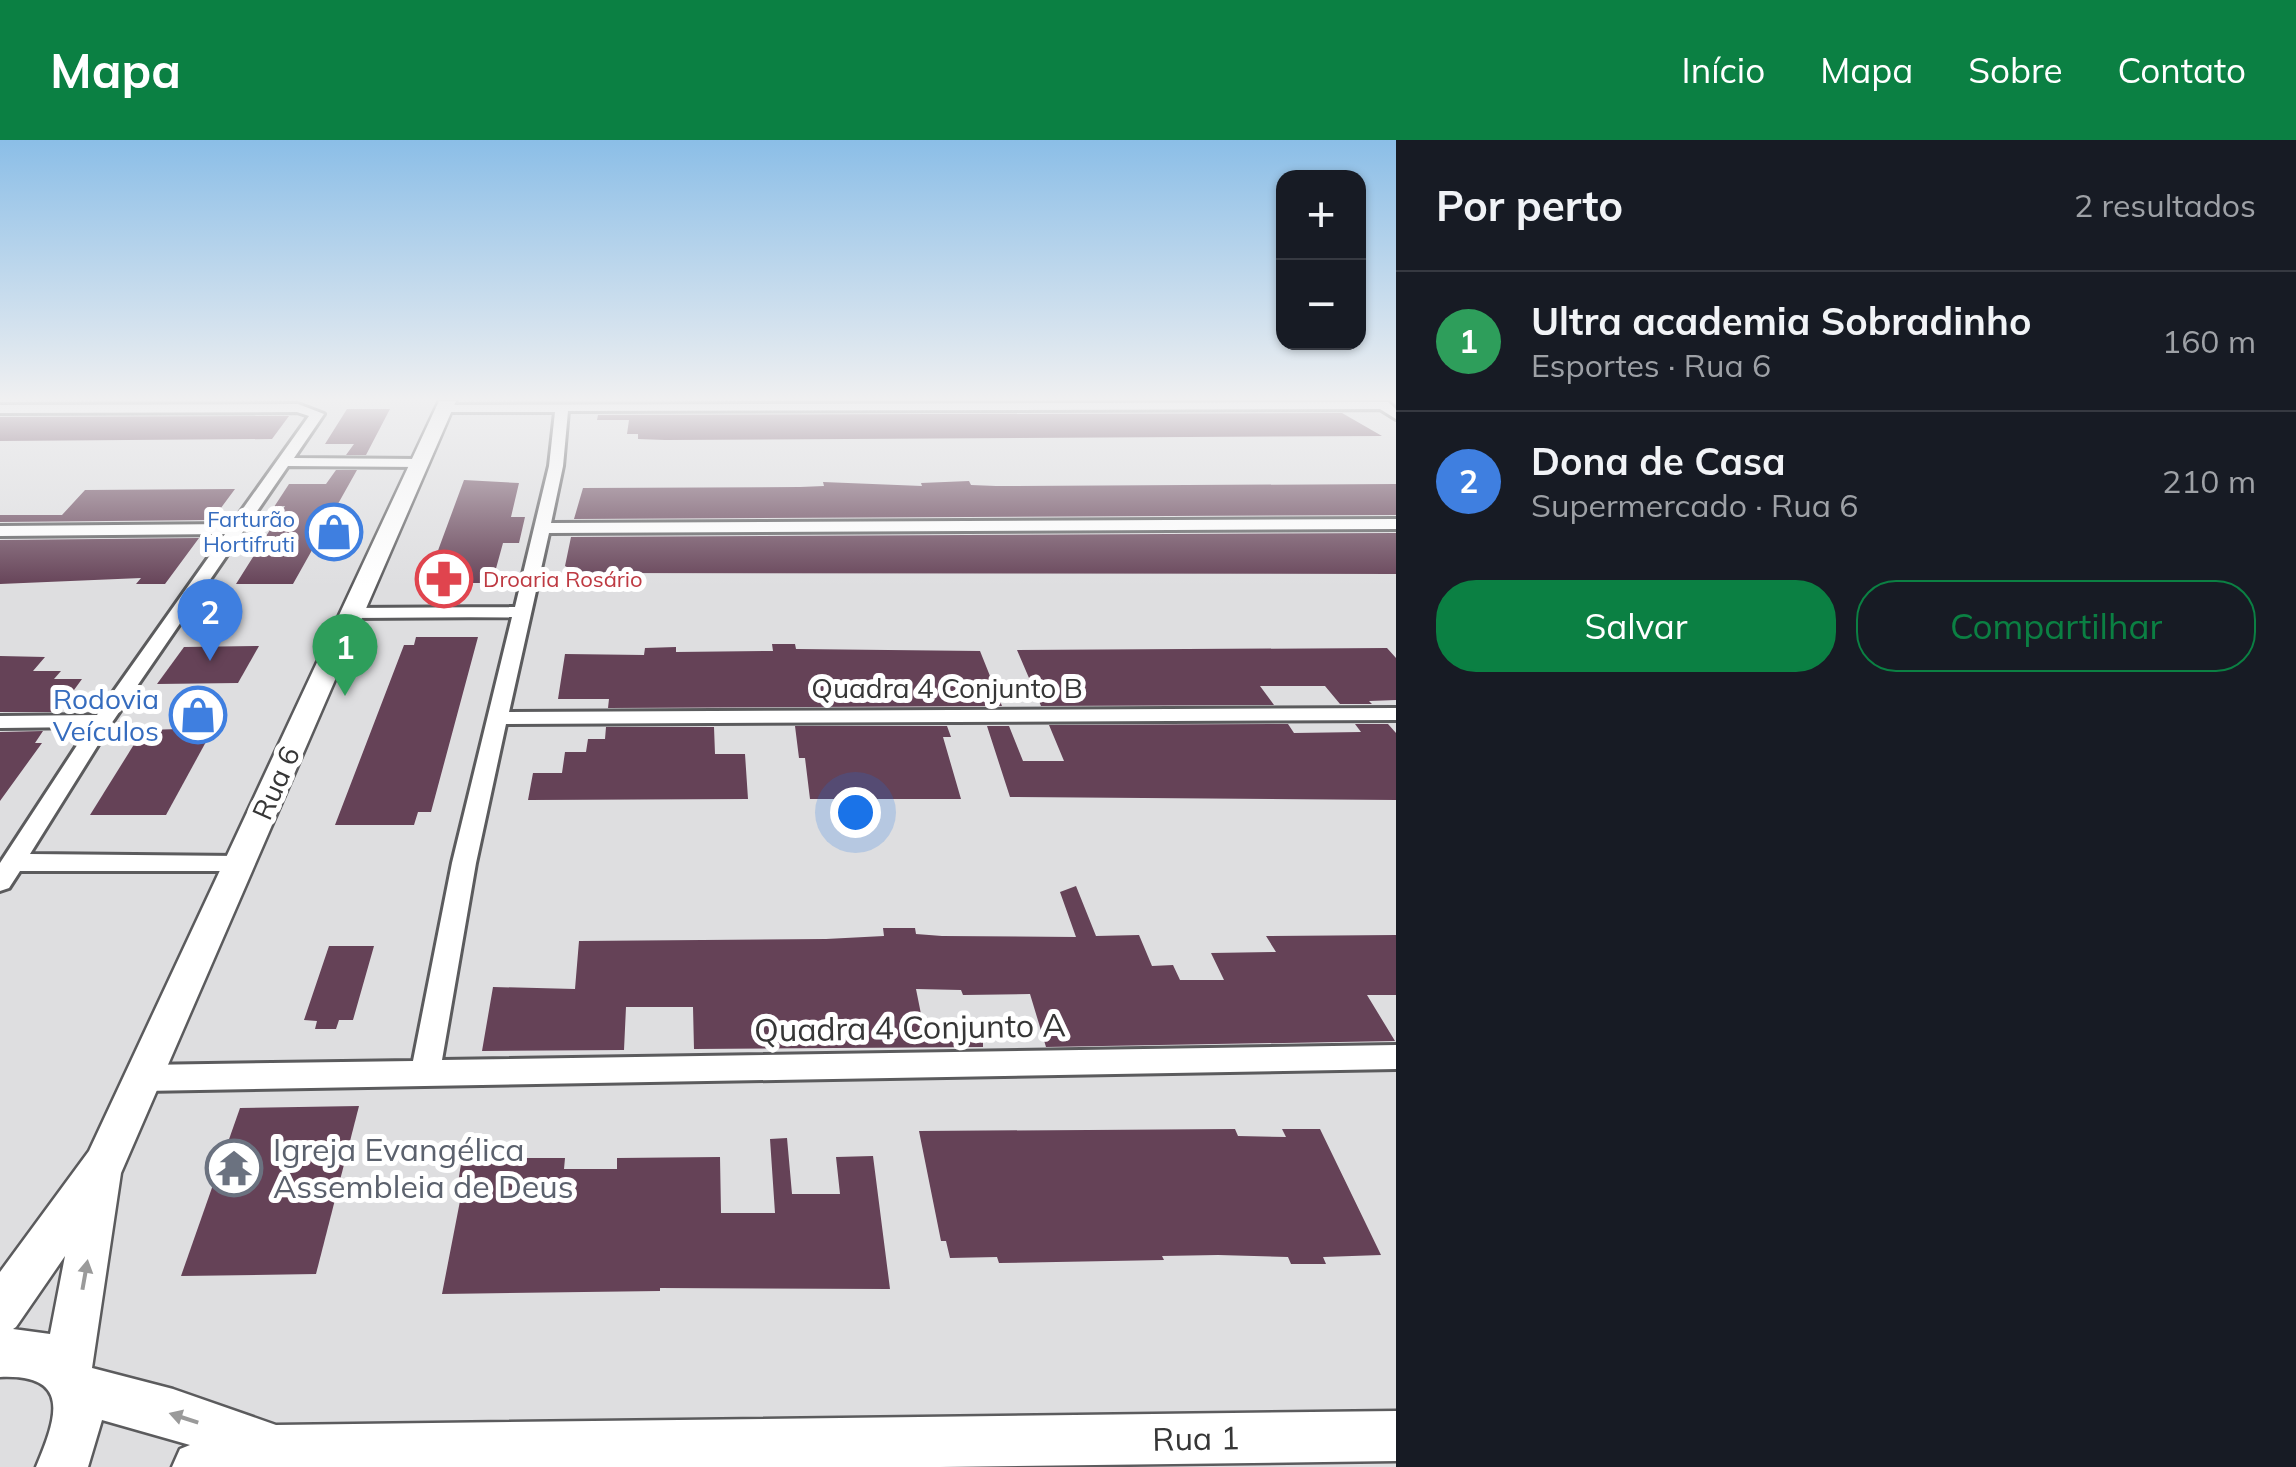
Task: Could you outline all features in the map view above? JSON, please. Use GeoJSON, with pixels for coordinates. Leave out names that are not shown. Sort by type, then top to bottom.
{"type":"FeatureCollection","features":[{"type":"Feature","properties":{"kind":"street"},"geometry":{"type":"LineString","coordinates":[[7,872],[104,721],[282,463]]}},
{"type":"Feature","properties":{"kind":"street"},"geometry":{"type":"LineString","coordinates":[[410,463],[420,463]]}},
{"type":"Feature","properties":{"kind":"street","name":"Rua 6"},"geometry":{"type":"LineString","coordinates":[[0,1311],[104,1165],[420,463]]}},
{"type":"Feature","properties":{"kind":"street"},"geometry":{"type":"LineString","coordinates":[[426,1070],[464,864],[556,463]]}},
{"type":"Feature","properties":{"kind":"street"},"geometry":{"type":"LineString","coordinates":[[542,528],[1396,524]]}},
{"type":"Feature","properties":{"kind":"street"},"geometry":{"type":"LineString","coordinates":[[0,531],[238,530]]}},
{"type":"Feature","properties":{"kind":"street"},"geometry":{"type":"LineString","coordinates":[[352,613],[520,612]]}},
{"type":"Feature","properties":{"kind":"street","name":"Quadra 4 Conjunto B"},"geometry":{"type":"LineString","coordinates":[[499,718],[1396,714]]}},
{"type":"Feature","properties":{"kind":"street"},"geometry":{"type":"LineString","coordinates":[[0,722],[104,721]]}},
{"type":"Feature","properties":{"kind":"street"},"geometry":{"type":"LineString","coordinates":[[7,872],[239,865]]}},
{"type":"Feature","properties":{"kind":"street","name":"Quadra 4 Conjunto A"},"geometry":{"type":"LineString","coordinates":[[143,1078],[426,1070],[1396,1056]]}},
{"type":"Feature","properties":{"kind":"street","name":"Rua 6"},"geometry":{"type":"LineString","coordinates":[[62,1467],[78,1418],[72,1380],[104,1165]]}},
{"type":"Feature","properties":{"kind":"street"},"geometry":{"type":"LineString","coordinates":[[0,1353],[22,1350],[48,1355],[72,1380],[276,1450]]}},
{"type":"Feature","properties":{"kind":"street","name":"Rua 1"},"geometry":{"type":"LineString","coordinates":[[276,1450],[1396,1436]]}},
{"type":"Feature","properties":{"kind":"street"},"geometry":{"type":"LineString","coordinates":[[198,1467],[276,1450]]}},
{"type":"Feature","properties":{"kind":"building"},"geometry":{"type":"Polygon","coordinates":[[[336,470],[357,470],[293,584],[236,584],[285,506],[274,507],[289,484],[326,484],[336,470]]]}},
{"type":"Feature","properties":{"kind":"building"},"geometry":{"type":"Polygon","coordinates":[[[464,480],[519,483],[511,517],[525,517],[519,543],[503,543],[492,583],[426,583],[464,480]]]}},
{"type":"Feature","properties":{"kind":"building"},"geometry":{"type":"Polygon","coordinates":[[[969,481],[971,485],[996,486],[1396,484],[1396,515],[574,519],[583,488],[800,487],[824,486],[823,482],[922,486],[921,483],[969,481]]]}},
{"type":"Feature","properties":{"kind":"building"},"geometry":{"type":"Polygon","coordinates":[[[235,489],[212,520],[0,522],[0,515],[62,515],[85,490],[235,489]]]}},
{"type":"Feature","properties":{"kind":"building"},"geometry":{"type":"Polygon","coordinates":[[[1396,533],[1396,574],[600,573],[589,579],[565,566],[571,537],[1396,533]]]}},
{"type":"Feature","properties":{"kind":"building"},"geometry":{"type":"Polygon","coordinates":[[[199,538],[165,584],[136,584],[141,578],[0,584],[0,540],[199,538]]]}},
{"type":"Feature","properties":{"kind":"building"},"geometry":{"type":"Polygon","coordinates":[[[416,637],[478,637],[431,812],[418,812],[414,825],[335,825],[404,645],[414,645],[416,637]]]}},
{"type":"Feature","properties":{"kind":"building"},"geometry":{"type":"Polygon","coordinates":[[[772,644],[795,644],[796,649],[980,651],[1002,706],[608,708],[609,699],[558,699],[565,654],[644,655],[645,648],[676,647],[676,652],[773,651],[772,644]]]}},
{"type":"Feature","properties":{"kind":"building"},"geometry":{"type":"Polygon","coordinates":[[[259,646],[238,683],[157,684],[184,647],[259,646]]]}},
{"type":"Feature","properties":{"kind":"building"},"geometry":{"type":"Polygon","coordinates":[[[1387,648],[1396,658],[1396,700],[1340,704],[1325,686],[1260,686],[1274,705],[1041,706],[1017,650],[1387,648]]]}},
{"type":"Feature","properties":{"kind":"building"},"geometry":{"type":"Polygon","coordinates":[[[0,656],[45,657],[33,671],[61,671],[54,679],[82,679],[58,712],[0,712],[0,656]]]}},
{"type":"Feature","properties":{"kind":"building"},"geometry":{"type":"Polygon","coordinates":[[[1288,724],[1294,733],[1361,732],[1355,724],[1388,724],[1396,733],[1396,800],[1010,797],[987,726],[1009,726],[1023,761],[1064,761],[1049,725],[1288,724]]]}},
{"type":"Feature","properties":{"kind":"building"},"geometry":{"type":"Polygon","coordinates":[[[795,726],[947,726],[951,737],[943,737],[961,799],[810,799],[805,758],[799,758],[795,726]]]}},
{"type":"Feature","properties":{"kind":"building"},"geometry":{"type":"Polygon","coordinates":[[[606,727],[714,727],[715,754],[745,754],[748,799],[528,800],[533,773],[562,773],[565,752],[586,752],[588,739],[605,739],[606,727]]]}},
{"type":"Feature","properties":{"kind":"building"},"geometry":{"type":"Polygon","coordinates":[[[213,729],[166,815],[90,815],[143,730],[213,729]]]}},
{"type":"Feature","properties":{"kind":"building"},"geometry":{"type":"Polygon","coordinates":[[[43,731],[35,743],[42,743],[0,801],[0,732],[43,731]]]}},
{"type":"Feature","properties":{"kind":"building"},"geometry":{"type":"Polygon","coordinates":[[[1076,886],[1096,936],[1139,935],[1152,966],[1173,965],[1180,980],[1224,980],[1211,953],[1276,952],[1266,936],[1396,935],[1396,995],[1367,995],[1395,1041],[1046,1047],[1030,994],[963,995],[961,990],[916,989],[924,1029],[983,1029],[983,1047],[694,1049],[693,1007],[626,1007],[624,1050],[482,1051],[493,987],[575,989],[579,941],[826,939],[884,936],[883,928],[915,928],[916,934],[942,936],[1076,937],[1060,892],[1076,886]]]}},
{"type":"Feature","properties":{"kind":"building"},"geometry":{"type":"Polygon","coordinates":[[[329,946],[374,946],[353,1020],[339,1020],[336,1029],[315,1029],[317,1021],[304,1020],[329,946]]]}},
{"type":"Feature","properties":{"kind":"building"},"geometry":{"type":"Polygon","coordinates":[[[359,1106],[316,1274],[181,1276],[240,1108],[359,1106]]]}},
{"type":"Feature","properties":{"kind":"building"},"geometry":{"type":"Polygon","coordinates":[[[1235,1129],[1238,1136],[1286,1137],[1282,1129],[1320,1129],[1381,1255],[1323,1257],[1326,1264],[1291,1264],[1288,1257],[1218,1255],[1162,1256],[1164,1260],[999,1263],[997,1257],[950,1258],[946,1241],[941,1241],[919,1131],[1235,1129]]]}},
{"type":"Feature","properties":{"kind":"building"},"geometry":{"type":"Polygon","coordinates":[[[787,1138],[792,1194],[840,1194],[836,1157],[873,1156],[890,1289],[660,1288],[442,1294],[460,1201],[455,1201],[462,1158],[565,1158],[564,1169],[617,1169],[617,1158],[720,1157],[721,1213],[775,1213],[770,1139],[787,1138]]]}},
{"type":"Feature","properties":{"kind":"place","name":"Farturão Hortifruti"},"geometry":{"type":"Point","coordinates":[334,532]}},
{"type":"Feature","properties":{"kind":"place","name":"Droaria Rosário"},"geometry":{"type":"Point","coordinates":[444,579]}},
{"type":"Feature","properties":{"kind":"place","name":"Dona de Casa"},"geometry":{"type":"Point","coordinates":[210,661]}},
{"type":"Feature","properties":{"kind":"place","name":"Ultra academia Sobradinho"},"geometry":{"type":"Point","coordinates":[345,696]}},
{"type":"Feature","properties":{"kind":"place","name":"Rodovia Veículos"},"geometry":{"type":"Point","coordinates":[198,715]}},
{"type":"Feature","properties":{"kind":"place","name":"Igreja Evangélica Assembleia de Deus"},"geometry":{"type":"Point","coordinates":[234,1168]}}]}
